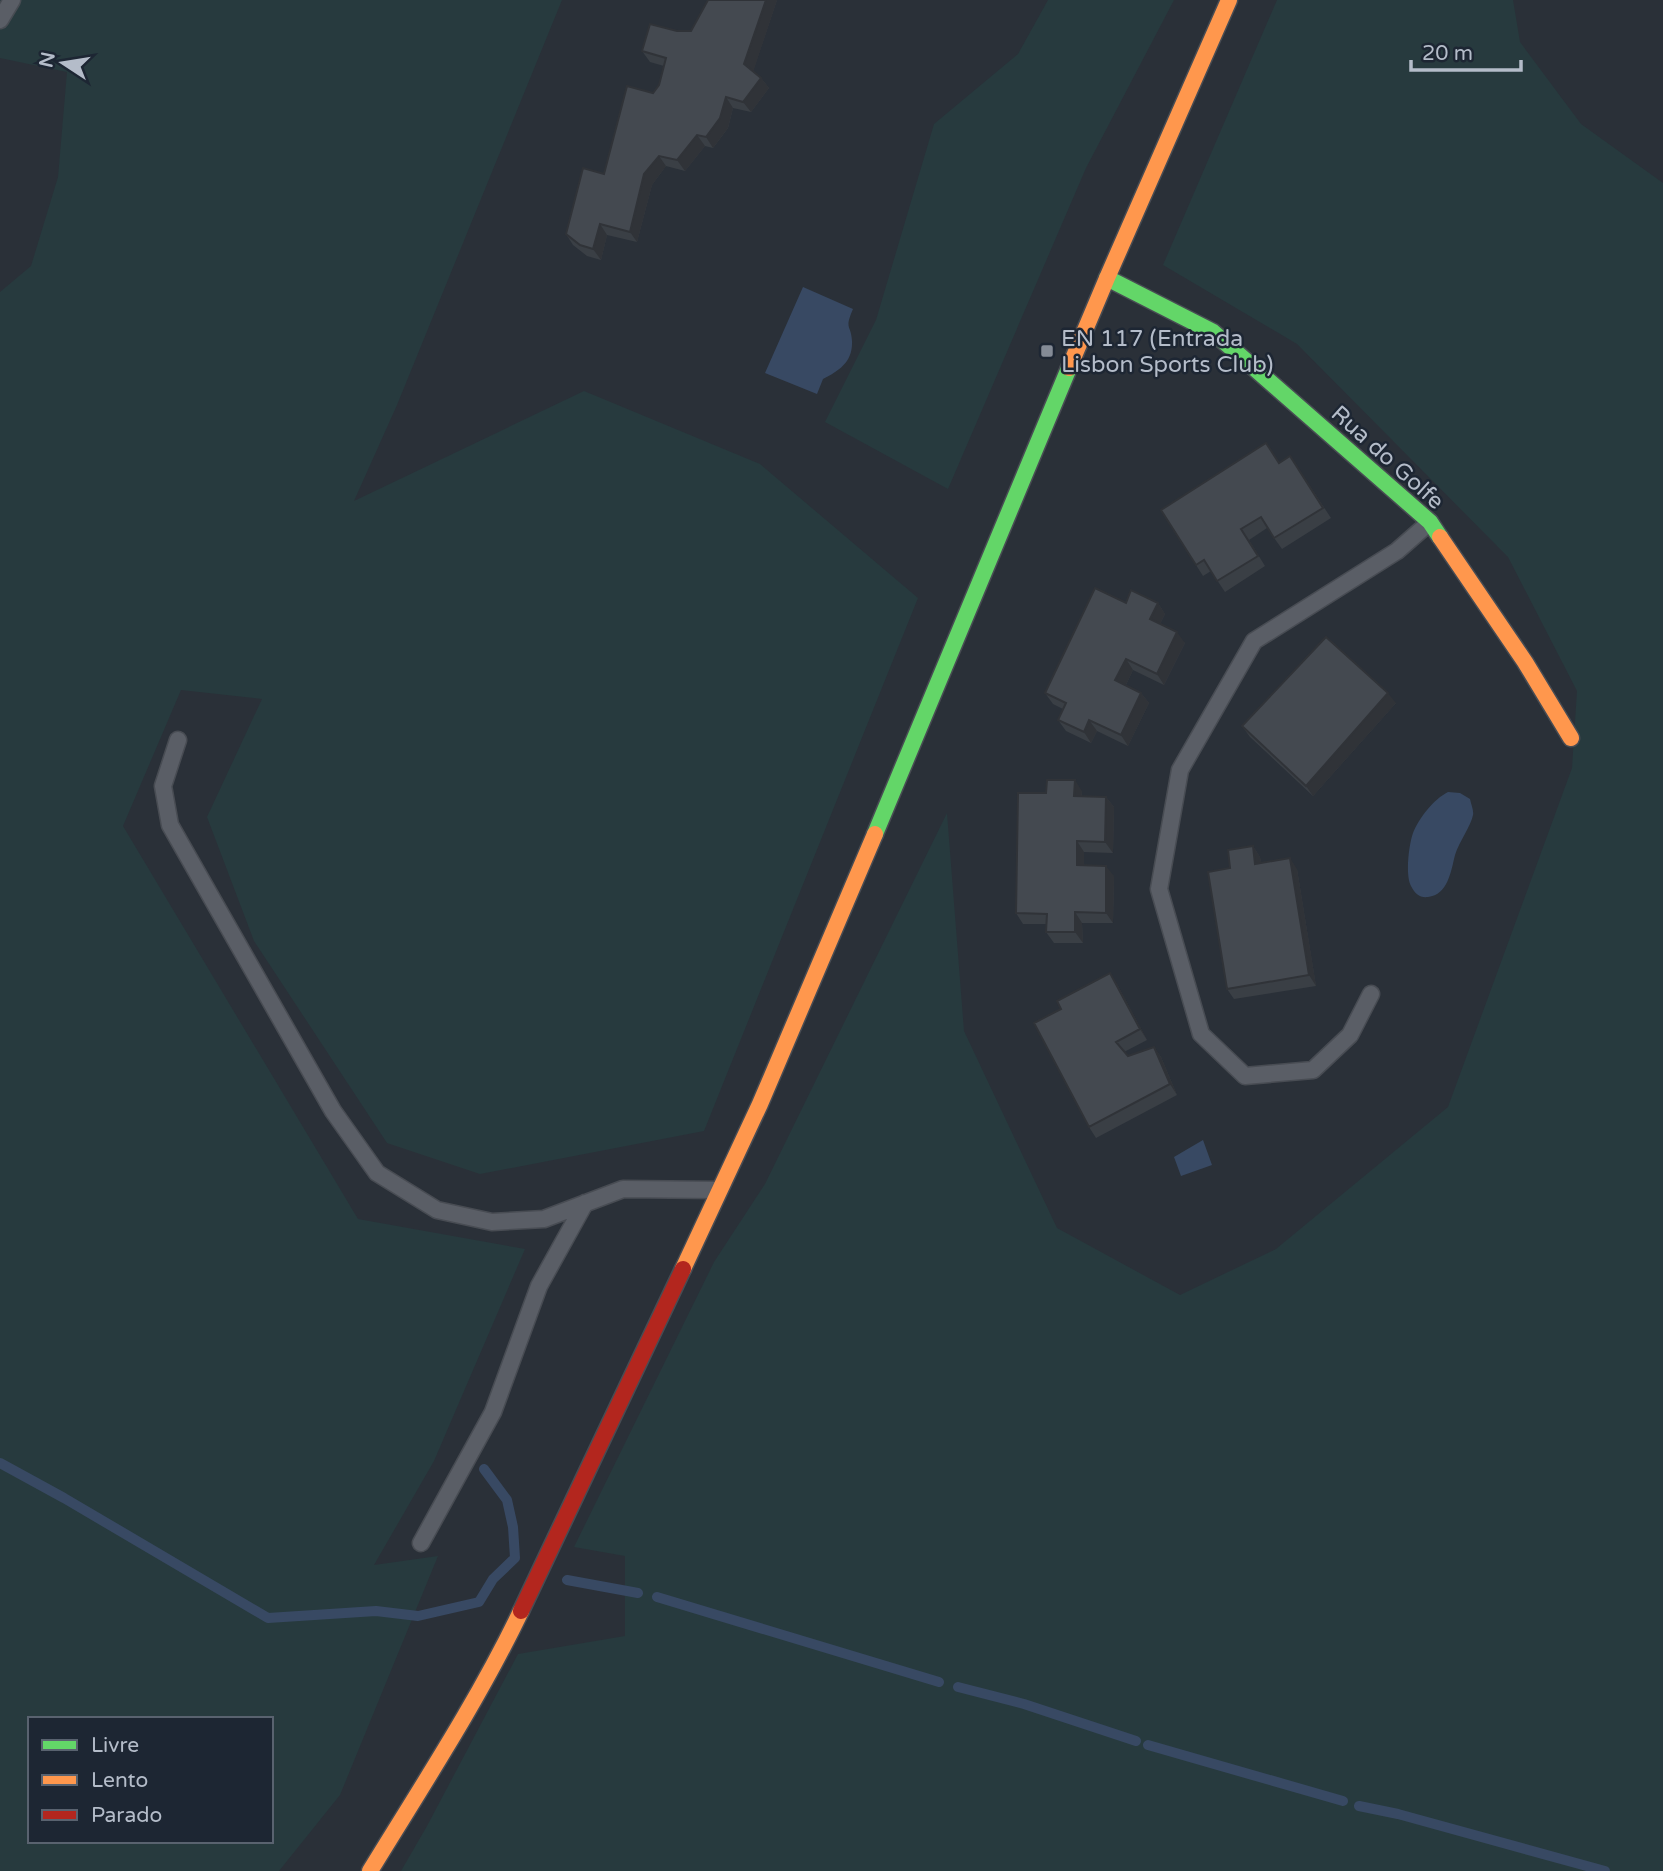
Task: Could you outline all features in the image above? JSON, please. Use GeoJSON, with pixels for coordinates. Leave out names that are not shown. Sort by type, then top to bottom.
{"type":"FeatureCollection","features":[{"type":"Feature","properties":{"kind":"main road"},"geometry":{"type":"LineString","coordinates":[[370,1871],[505,1644],[760,1104],[1107,278],[1228,0]]}},
{"type":"Feature","properties":{"kind":"main road","name":"Rua do Golfe"},"geometry":{"type":"LineString","coordinates":[[1107,278],[1213,332],[1430,522],[1525,662],[1571,738]]}},
{"type":"Feature","properties":{"kind":"lane"},"geometry":{"type":"LineString","coordinates":[[0,20],[12,0]]}},
{"type":"Feature","properties":{"kind":"lane"},"geometry":{"type":"LineString","coordinates":[[1371,994],[1350,1035],[1313,1070],[1245,1076],[1201,1034],[1159,889],[1180,770],[1254,642],[1397,551],[1430,522]]}},
{"type":"Feature","properties":{"kind":"lane"},"geometry":{"type":"LineString","coordinates":[[178,740],[163,786],[170,825],[333,1111],[377,1173],[437,1210],[492,1222],[544,1219],[623,1189],[720,1190]]}},
{"type":"Feature","properties":{"kind":"lane"},"geometry":{"type":"LineString","coordinates":[[421,1543],[493,1412],[539,1286],[585,1203]]}},
{"type":"Feature","properties":{"kind":"green space"},"geometry":{"type":"Polygon","coordinates":[[[0,0],[562,0],[397,405],[354,501],[584,391],[760,464],[918,598],[704,1131],[480,1174],[387,1143],[254,941],[207,817],[262,699],[181,690],[123,826],[358,1219],[525,1249],[434,1461],[374,1565],[438,1556],[340,1795],[279,1871],[0,1871],[0,292],[31,266],[58,177],[67,72],[0,58],[0,0]]]}},
{"type":"Feature","properties":{"kind":"green space"},"geometry":{"type":"Polygon","coordinates":[[[1048,0],[1174,0],[1086,168],[948,489],[825,422],[876,320],[934,124],[1018,54],[1048,0]]]}},
{"type":"Feature","properties":{"kind":"green space"},"geometry":{"type":"Polygon","coordinates":[[[1277,0],[1513,0],[1520,42],[1581,124],[1663,183],[1663,1871],[401,1871],[518,1654],[625,1636],[625,1556],[574,1547],[714,1262],[765,1184],[947,813],[964,1031],[1057,1228],[1180,1295],[1276,1249],[1448,1107],[1572,768],[1577,691],[1508,557],[1297,344],[1163,265],[1277,0]]]}},
{"type":"Feature","properties":{"kind":"water"},"geometry":{"type":"Polygon","coordinates":[[[803,287],[853,309],[848,324],[852,341],[850,355],[839,369],[823,379],[817,394],[765,373],[803,287]]]}},
{"type":"Feature","properties":{"kind":"water"},"geometry":{"type":"Polygon","coordinates":[[[1448,792],[1460,793],[1470,799],[1473,815],[1444,887],[1435,895],[1423,897],[1414,891],[1409,881],[1408,860],[1412,838],[1428,810],[1437,799],[1448,792]]]}},
{"type":"Feature","properties":{"kind":"water"},"geometry":{"type":"Polygon","coordinates":[[[1203,1140],[1212,1165],[1181,1176],[1174,1157],[1203,1140]]]}},
{"type":"Feature","properties":{"kind":"building"},"geometry":{"type":"Polygon","coordinates":[[[708,0],[766,0],[744,64],[761,78],[743,102],[726,97],[720,118],[706,137],[697,135],[677,160],[659,156],[644,174],[630,232],[600,224],[593,249],[580,245],[566,234],[583,168],[604,174],[627,86],[653,93],[659,85],[666,58],[642,51],[650,24],[677,31],[691,31],[708,0]]]}},
{"type":"Feature","properties":{"kind":"building"},"geometry":{"type":"Polygon","coordinates":[[[1266,443],[1279,463],[1290,456],[1323,508],[1274,538],[1261,517],[1241,529],[1258,556],[1217,581],[1204,560],[1196,565],[1161,510],[1266,443]]]}},
{"type":"Feature","properties":{"kind":"building"},"geometry":{"type":"Polygon","coordinates":[[[1095,588],[1126,603],[1131,590],[1158,603],[1150,619],[1177,632],[1157,674],[1126,659],[1115,680],[1141,693],[1121,735],[1089,720],[1084,732],[1058,720],[1066,703],[1045,693],[1095,588]]]}},
{"type":"Feature","properties":{"kind":"building"},"geometry":{"type":"Polygon","coordinates":[[[1326,637],[1388,693],[1306,786],[1242,726],[1326,637]]]}},
{"type":"Feature","properties":{"kind":"building"},"geometry":{"type":"Polygon","coordinates":[[[1047,780],[1075,780],[1074,796],[1106,797],[1105,842],[1077,841],[1077,865],[1106,866],[1106,913],[1075,912],[1075,932],[1046,932],[1047,914],[1016,913],[1018,793],[1046,793],[1047,780]]]}},
{"type":"Feature","properties":{"kind":"building"},"geometry":{"type":"Polygon","coordinates":[[[1253,846],[1255,864],[1290,858],[1309,975],[1227,989],[1208,872],[1230,868],[1228,850],[1253,846]]]}},
{"type":"Feature","properties":{"kind":"building"},"geometry":{"type":"Polygon","coordinates":[[[1110,973],[1140,1029],[1116,1042],[1128,1056],[1154,1047],[1170,1084],[1089,1127],[1034,1023],[1061,1009],[1057,1001],[1110,973]]]}},
{"type":"Feature","properties":{"kind":"waterway"},"geometry":{"type":"LineString","coordinates":[[0,1463],[268,1618],[376,1611],[418,1616],[479,1602],[493,1579],[515,1558],[513,1527],[507,1500],[484,1469]]}},
{"type":"Feature","properties":{"kind":"waterway"},"geometry":{"type":"LineString","coordinates":[[567,1580],[638,1593]]}},
{"type":"Feature","properties":{"kind":"waterway"},"geometry":{"type":"LineString","coordinates":[[657,1597],[939,1682]]}},
{"type":"Feature","properties":{"kind":"waterway"},"geometry":{"type":"LineString","coordinates":[[958,1687],[1024,1704],[1136,1741]]}},
{"type":"Feature","properties":{"kind":"waterway"},"geometry":{"type":"LineString","coordinates":[[1148,1745],[1343,1801]]}},
{"type":"Feature","properties":{"kind":"waterway"},"geometry":{"type":"LineString","coordinates":[[1359,1806],[1398,1814],[1605,1871]]}},
{"type":"Feature","properties":{"kind":"traffic: fast"},"geometry":{"type":"LineString","coordinates":[[1107,278],[1213,332],[1430,522],[1440,537]]}},
{"type":"Feature","properties":{"kind":"traffic: fast"},"geometry":{"type":"LineString","coordinates":[[875,834],[1069,368]]}},
{"type":"Feature","properties":{"kind":"traffic: slow"},"geometry":{"type":"LineString","coordinates":[[1069,368],[1229,0]]}},
{"type":"Feature","properties":{"kind":"traffic: slow"},"geometry":{"type":"LineString","coordinates":[[1440,537],[1525,662],[1571,738]]}},
{"type":"Feature","properties":{"kind":"traffic: slow"},"geometry":{"type":"LineString","coordinates":[[683,1269],[760,1104],[875,834]]}},
{"type":"Feature","properties":{"kind":"traffic: slow"},"geometry":{"type":"LineString","coordinates":[[370,1871],[468,1710],[521,1611]]}},
{"type":"Feature","properties":{"kind":"traffic: jam"},"geometry":{"type":"LineString","coordinates":[[521,1611],[683,1269]]}},
{"type":"Feature","properties":{"kind":"place","name":"EN 117 (Entrada Lisbon Sports Club)"},"geometry":{"type":"Point","coordinates":[1047,351]}}]}
